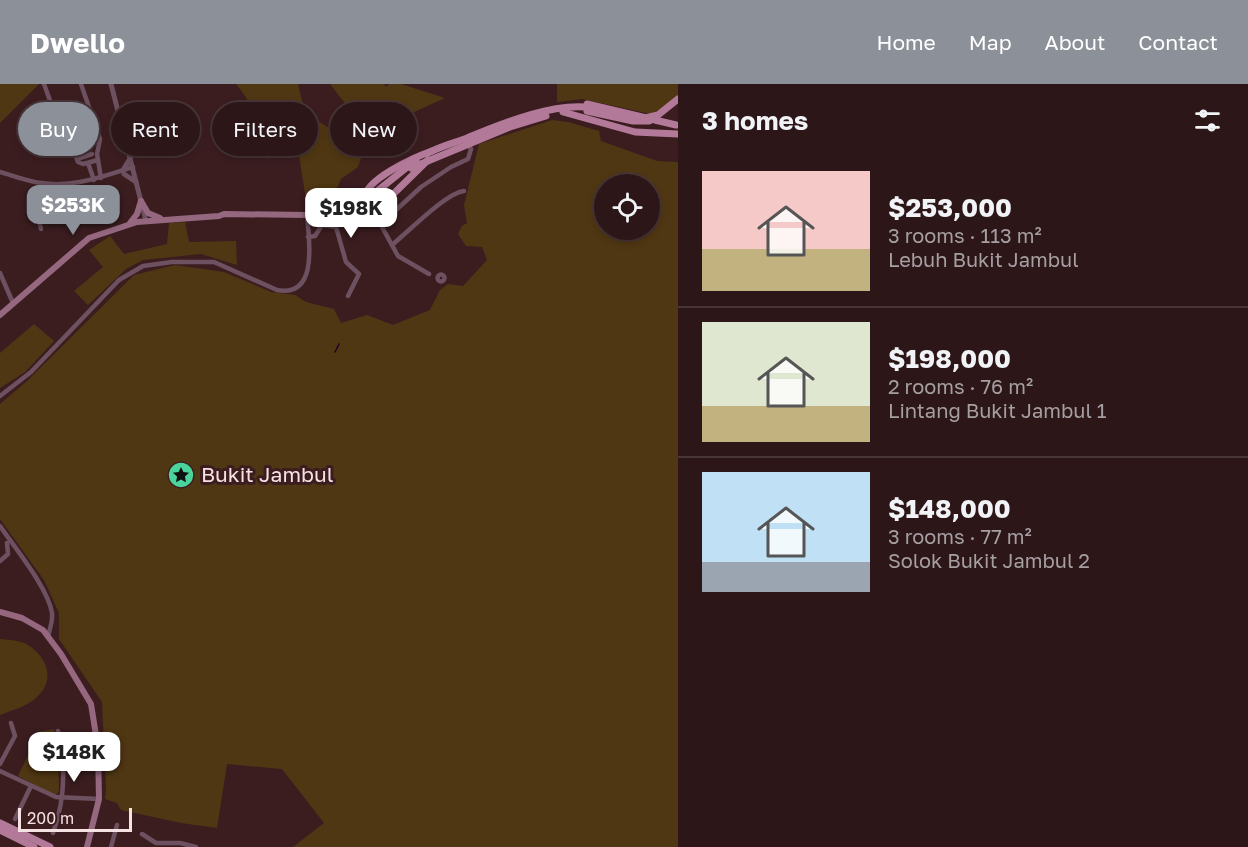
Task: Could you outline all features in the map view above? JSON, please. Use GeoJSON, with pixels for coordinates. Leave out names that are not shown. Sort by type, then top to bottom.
{"type":"FeatureCollection","features":[{"type":"Feature","properties":{"kind":"main road"},"geometry":{"type":"LineString","coordinates":[[527,116],[577,106],[634,117],[649,117],[663,112],[678,99]]}},
{"type":"Feature","properties":{"kind":"main road"},"geometry":{"type":"LineString","coordinates":[[428,160],[380,207],[373,208],[364,200],[365,192],[370,186],[408,160],[557,106],[587,104],[677,126]]}},
{"type":"Feature","properties":{"kind":"main road"},"geometry":{"type":"LineString","coordinates":[[0,315],[90,238],[130,224],[230,213],[258,215],[343,211],[350,213],[407,171],[428,160],[510,127],[563,112],[586,111],[641,122],[661,117],[678,105]]}},
{"type":"Feature","properties":{"kind":"main road"},"geometry":{"type":"LineString","coordinates":[[563,112],[635,132],[678,134]]}},
{"type":"Feature","properties":{"kind":"main road"},"geometry":{"type":"LineString","coordinates":[[343,211],[366,200],[411,163],[432,151]]}},
{"type":"Feature","properties":{"kind":"main road"},"geometry":{"type":"LineString","coordinates":[[141,201],[151,215],[163,219]]}},
{"type":"Feature","properties":{"kind":"main road"},"geometry":{"type":"LineString","coordinates":[[130,224],[137,214],[141,201]]}},
{"type":"Feature","properties":{"kind":"main road"},"geometry":{"type":"LineString","coordinates":[[0,612],[16,615],[29,621],[48,636],[91,704],[98,748],[99,799],[87,847]]}},
{"type":"Feature","properties":{"kind":"main road"},"geometry":{"type":"LineString","coordinates":[[0,823],[50,847]]}},
{"type":"Feature","properties":{"kind":"main road"},"geometry":{"type":"LineString","coordinates":[[0,830],[34,847]]}},
{"type":"Feature","properties":{"kind":"street"},"geometry":{"type":"LineString","coordinates":[[44,84],[63,137],[71,142],[78,162],[83,164],[98,160]]}},
{"type":"Feature","properties":{"kind":"street"},"geometry":{"type":"LineString","coordinates":[[81,84],[100,140],[98,160],[101,178]]}},
{"type":"Feature","properties":{"kind":"street"},"geometry":{"type":"LineString","coordinates":[[111,84],[146,221]]}},
{"type":"Feature","properties":{"kind":"street"},"geometry":{"type":"LineString","coordinates":[[438,278],[401,258],[382,227],[382,222],[421,187],[451,167],[468,159],[471,149],[468,144]]}},
{"type":"Feature","properties":{"kind":"street"},"geometry":{"type":"LineString","coordinates":[[77,159],[86,156]]}},
{"type":"Feature","properties":{"kind":"street"},"geometry":{"type":"LineString","coordinates":[[124,172],[130,157]]}},
{"type":"Feature","properties":{"kind":"street"},"geometry":{"type":"LineString","coordinates":[[88,163],[94,180]]}},
{"type":"Feature","properties":{"kind":"street"},"geometry":{"type":"LineString","coordinates":[[0,172],[41,183],[70,184],[134,170]]}},
{"type":"Feature","properties":{"kind":"street"},"geometry":{"type":"LineString","coordinates":[[124,172],[137,183]]}},
{"type":"Feature","properties":{"kind":"street"},"geometry":{"type":"LineString","coordinates":[[70,184],[70,196]]}},
{"type":"Feature","properties":{"kind":"street"},"geometry":{"type":"LineString","coordinates":[[41,229],[39,220],[49,204],[70,196],[111,190]]}},
{"type":"Feature","properties":{"kind":"street"},"geometry":{"type":"LineString","coordinates":[[392,245],[441,204],[464,191]]}},
{"type":"Feature","properties":{"kind":"street"},"geometry":{"type":"LineString","coordinates":[[0,396],[31,372],[119,280],[131,272],[154,263],[214,262],[267,286],[289,291],[299,286],[309,268],[307,214]]}},
{"type":"Feature","properties":{"kind":"street"},"geometry":{"type":"LineString","coordinates":[[308,237],[315,237],[322,225],[336,227],[346,262],[359,274],[348,297]]}},
{"type":"Feature","properties":{"kind":"street"},"geometry":{"type":"LineString","coordinates":[[0,273],[14,303]]}},
{"type":"Feature","properties":{"kind":"street"},"geometry":{"type":"LineString","coordinates":[[0,526],[50,604],[52,619],[48,636]]}},
{"type":"Feature","properties":{"kind":"street"},"geometry":{"type":"LineString","coordinates":[[0,544],[9,543]]}},
{"type":"Feature","properties":{"kind":"street"},"geometry":{"type":"LineString","coordinates":[[0,561],[8,554],[9,543]]}},
{"type":"Feature","properties":{"kind":"street"},"geometry":{"type":"LineString","coordinates":[[0,764],[15,736],[11,723]]}},
{"type":"Feature","properties":{"kind":"street"},"geometry":{"type":"LineString","coordinates":[[53,833],[63,798],[61,743],[58,731]]}},
{"type":"Feature","properties":{"kind":"street"},"geometry":{"type":"LineString","coordinates":[[0,771],[50,795],[63,798],[99,799]]}},
{"type":"Feature","properties":{"kind":"street"},"geometry":{"type":"LineString","coordinates":[[15,819],[31,786]]}},
{"type":"Feature","properties":{"kind":"street"},"geometry":{"type":"LineString","coordinates":[[111,847],[117,825]]}},
{"type":"Feature","properties":{"kind":"street"},"geometry":{"type":"LineString","coordinates":[[142,834],[155,845],[180,843],[196,847]]}},
{"type":"Feature","properties":{"kind":"shaded area"},"geometry":{"type":"Polygon","coordinates":[[[0,84],[39,84],[21,102],[18,102],[18,105],[0,123],[0,84]]]}},
{"type":"Feature","properties":{"kind":"shaded area"},"geometry":{"type":"Polygon","coordinates":[[[236,84],[298,84],[302,102],[249,102],[236,84]]]}},
{"type":"Feature","properties":{"kind":"shaded area"},"geometry":{"type":"Polygon","coordinates":[[[330,84],[384,84],[386,87],[389,84],[401,84],[445,98],[417,111],[417,102],[344,102],[330,84]]]}},
{"type":"Feature","properties":{"kind":"shaded area"},"geometry":{"type":"Polygon","coordinates":[[[557,84],[678,84],[678,95],[651,114],[582,99],[557,102],[557,84]]]}},
{"type":"Feature","properties":{"kind":"shaded area"},"geometry":{"type":"Polygon","coordinates":[[[552,120],[599,131],[601,141],[657,161],[678,162],[678,847],[293,847],[324,823],[282,769],[227,764],[217,828],[121,810],[117,803],[105,799],[102,702],[59,639],[59,613],[44,580],[0,519],[0,404],[26,382],[134,275],[175,265],[224,272],[271,292],[295,295],[306,302],[334,309],[341,323],[367,315],[393,325],[430,310],[440,290],[448,284],[463,286],[487,260],[482,247],[466,246],[458,234],[462,226],[467,223],[464,205],[479,144],[552,120]]]}},
{"type":"Feature","properties":{"kind":"shaded area"},"geometry":{"type":"Polygon","coordinates":[[[318,121],[330,129],[330,156],[362,156],[358,167],[341,179],[330,205],[307,205],[299,156],[318,156],[318,121]]]}},
{"type":"Feature","properties":{"kind":"shaded area"},"geometry":{"type":"Polygon","coordinates":[[[185,222],[189,242],[236,241],[237,265],[201,254],[143,260],[126,269],[88,305],[74,291],[103,267],[89,250],[110,236],[124,254],[167,244],[169,223],[185,222]]]}},
{"type":"Feature","properties":{"kind":"shaded area"},"geometry":{"type":"Polygon","coordinates":[[[34,324],[54,341],[25,372],[0,388],[0,353],[34,324]]]}},
{"type":"Feature","properties":{"kind":"shaded area"},"geometry":{"type":"Polygon","coordinates":[[[0,639],[21,642],[40,655],[47,668],[47,682],[34,699],[0,715],[0,639]]]}},
{"type":"Feature","properties":{"kind":"shaded area"},"geometry":{"type":"Polygon","coordinates":[[[54,729],[58,755],[59,791],[57,794],[52,794],[18,776],[39,732],[54,729]]]}},
{"type":"Feature","properties":{"kind":"waterway"},"geometry":{"type":"LineString","coordinates":[[335,352],[339,344]]}},
{"type":"Feature","properties":{"kind":"place","name":"Bukit Jambul"},"geometry":{"type":"Point","coordinates":[181,475]}}]}
